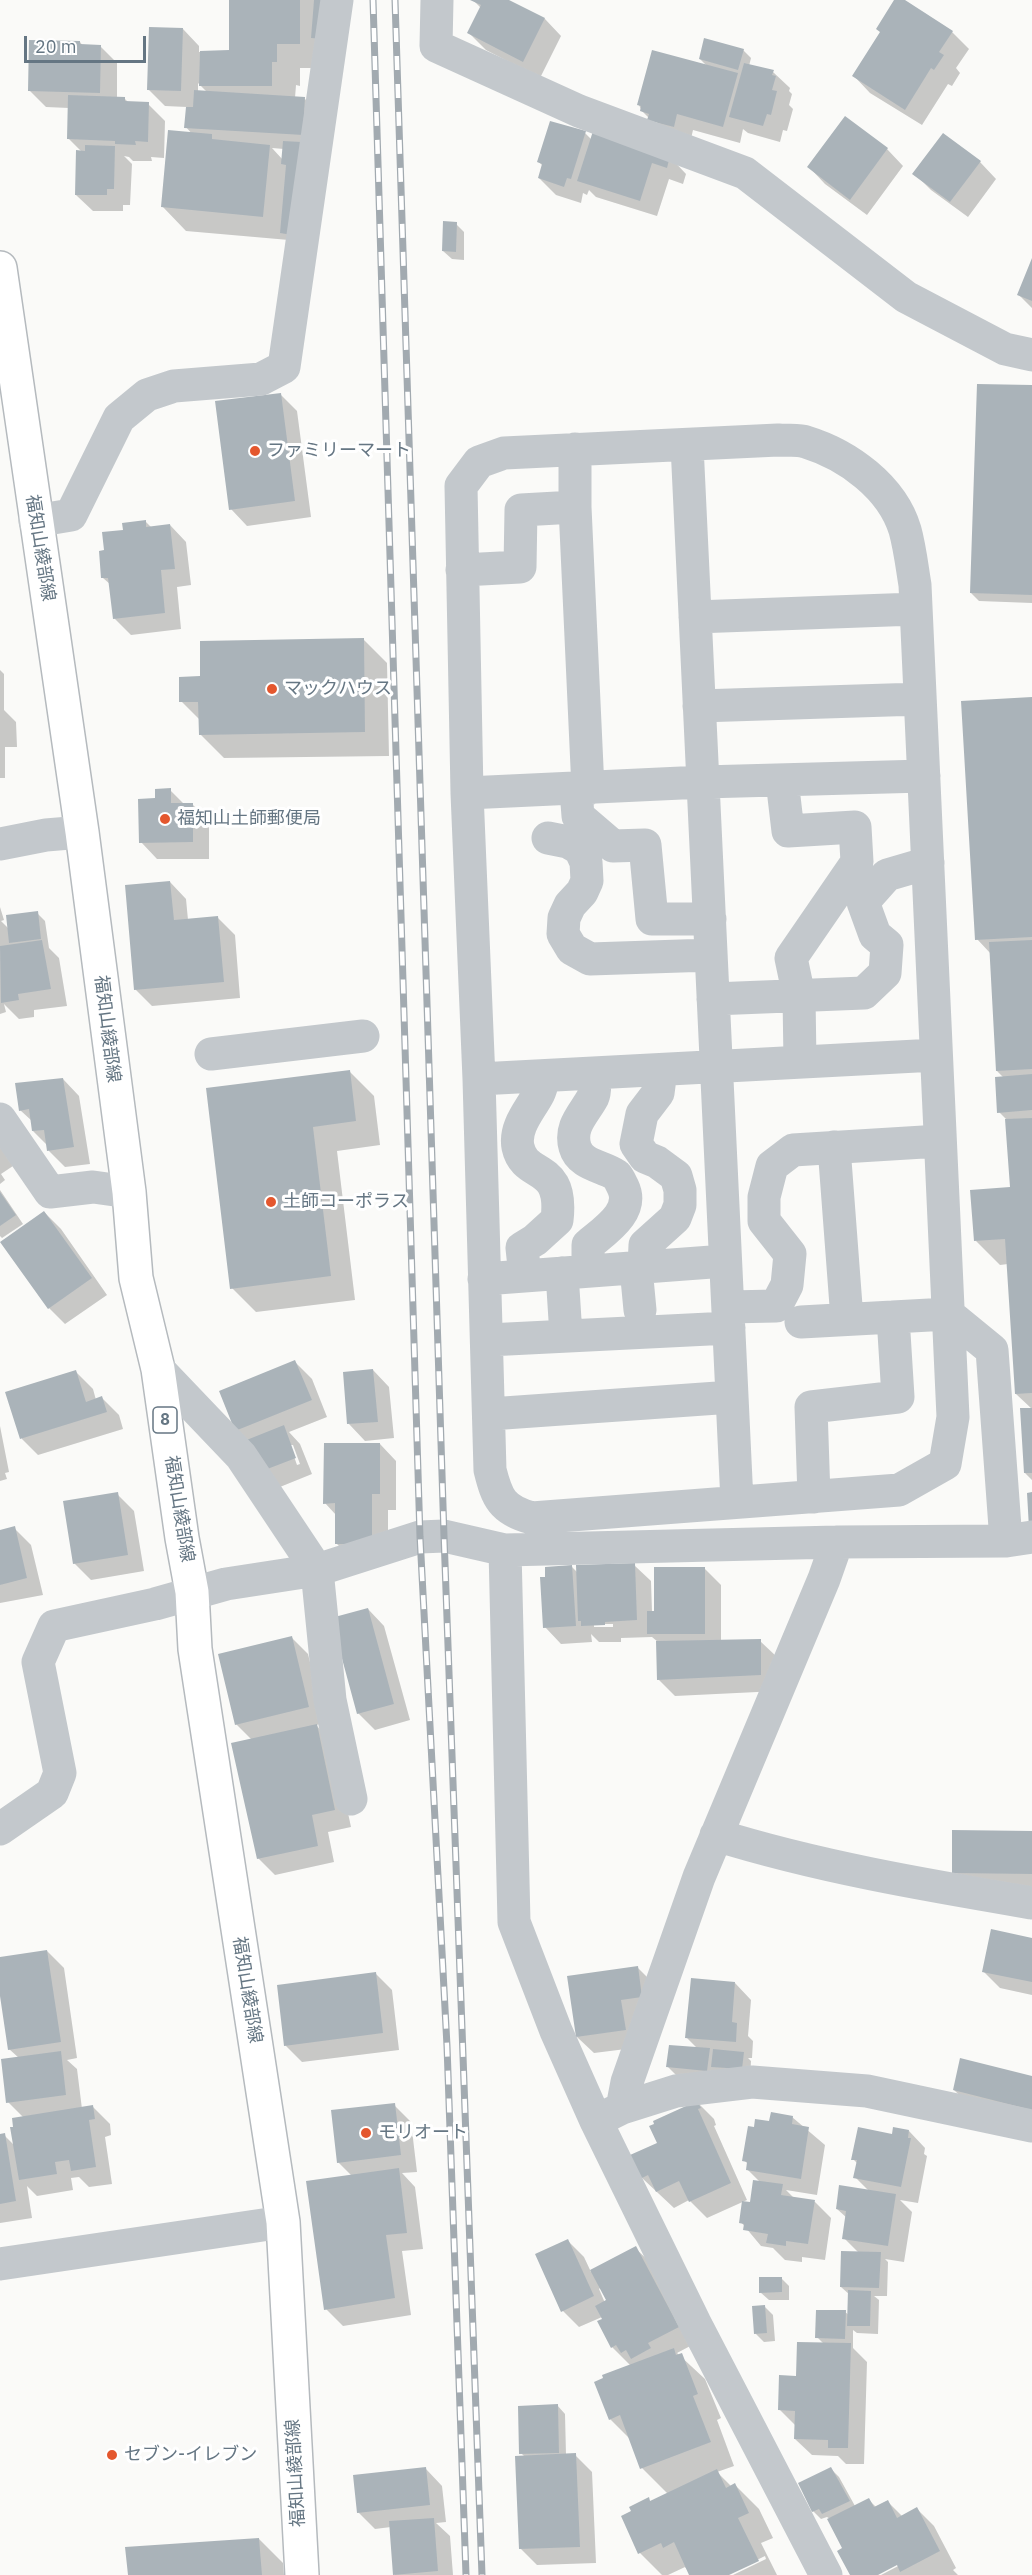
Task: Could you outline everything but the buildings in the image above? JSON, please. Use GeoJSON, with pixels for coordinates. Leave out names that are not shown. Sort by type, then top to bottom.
{"type":"FeatureCollection","features":[{"type":"Feature","properties":{"kind":"main road","name":"福知山綾部線"},"geometry":{"type":"LineString","coordinates":[[0,268],[5,339],[82,832],[129,1192],[136,1278],[158,1369],[192,1592],[195,1649],[283,2222],[302,2575]]}},
{"type":"Feature","properties":{"kind":"street"},"geometry":{"type":"LineString","coordinates":[[35,521],[71,515],[119,418],[147,395],[174,386],[261,379],[284,367],[337,0]]}},
{"type":"Feature","properties":{"kind":"street"},"geometry":{"type":"LineString","coordinates":[[436,0],[436,46],[579,111],[745,173],[906,297],[1005,349],[1032,355]]}},
{"type":"Feature","properties":{"kind":"street"},"geometry":{"type":"LineString","coordinates":[[778,440],[804,441],[864,471],[887,494],[905,529],[915,585],[952,1417],[945,1464],[899,1490],[532,1518],[514,1513],[496,1494],[490,1470],[488,1340],[467,794],[461,486],[479,462],[504,453],[687,445],[778,440]]}},
{"type":"Feature","properties":{"kind":"street"},"geometry":{"type":"LineString","coordinates":[[687,445],[737,1502]]}},
{"type":"Feature","properties":{"kind":"street"},"geometry":{"type":"LineString","coordinates":[[575,449],[582,790],[578,816],[613,846],[645,845],[652,919],[710,919]]}},
{"type":"Feature","properties":{"kind":"street"},"geometry":{"type":"LineString","coordinates":[[462,570],[520,567],[521,510],[575,507]]}},
{"type":"Feature","properties":{"kind":"street"},"geometry":{"type":"LineString","coordinates":[[695,617],[916,609]]}},
{"type":"Feature","properties":{"kind":"street"},"geometry":{"type":"LineString","coordinates":[[699,705],[920,699]]}},
{"type":"Feature","properties":{"kind":"street"},"geometry":{"type":"LineString","coordinates":[[467,794],[582,790],[703,782],[924,776]]}},
{"type":"Feature","properties":{"kind":"street"},"geometry":{"type":"LineString","coordinates":[[782,780],[788,831],[855,827],[857,862],[791,958],[799,996],[800,1062]]}},
{"type":"Feature","properties":{"kind":"street"},"geometry":{"type":"LineString","coordinates":[[0,844],[46,835],[82,832]]}},
{"type":"Feature","properties":{"kind":"street"},"geometry":{"type":"LineString","coordinates":[[548,838],[568,842],[580,849],[586,862],[587,881],[564,918],[563,934],[572,949],[590,959],[711,955]]}},
{"type":"Feature","properties":{"kind":"street"},"geometry":{"type":"LineString","coordinates":[[713,999],[864,993],[885,973],[887,945],[875,934],[863,902],[887,875],[928,863]]}},
{"type":"Feature","properties":{"kind":"street"},"geometry":{"type":"LineString","coordinates":[[212,1054],[363,1036]]}},
{"type":"Feature","properties":{"kind":"street"},"geometry":{"type":"LineString","coordinates":[[479,1079],[936,1054]]}},
{"type":"Feature","properties":{"kind":"street"},"geometry":{"type":"LineString","coordinates":[[640,1310],[640,1268],[645,1245],[675,1218],[680,1205],[681,1190],[676,1176],[657,1162],[645,1157],[636,1144],[642,1114],[658,1093],[661,1070]]}},
{"type":"Feature","properties":{"kind":"street"},"geometry":{"type":"LineString","coordinates":[[565,1320],[575,1272],[588,1245],[616,1222],[622,1212],[626,1193],[617,1176],[583,1159],[575,1148],[574,1130],[580,1114],[594,1095],[595,1074]]}},
{"type":"Feature","properties":{"kind":"street"},"geometry":{"type":"LineString","coordinates":[[525,1276],[522,1248],[535,1240],[557,1220],[556,1188],[546,1175],[528,1164],[518,1147],[521,1126],[528,1109],[538,1095],[544,1077]]}},
{"type":"Feature","properties":{"kind":"street"},"geometry":{"type":"LineString","coordinates":[[0,1119],[50,1192],[93,1187],[129,1192]]}},
{"type":"Feature","properties":{"kind":"street"},"geometry":{"type":"LineString","coordinates":[[488,1340],[728,1317],[776,1306],[787,1285],[790,1254],[764,1221],[764,1197],[772,1166],[793,1150],[940,1141]]}},
{"type":"Feature","properties":{"kind":"street"},"geometry":{"type":"LineString","coordinates":[[834,1147],[847,1319]]}},
{"type":"Feature","properties":{"kind":"street"},"geometry":{"type":"LineString","coordinates":[[484,1279],[725,1262]]}},
{"type":"Feature","properties":{"kind":"street"},"geometry":{"type":"LineString","coordinates":[[0,1829],[52,1793],[60,1773],[38,1662],[54,1626],[155,1604],[192,1592],[317,1570],[420,1537],[444,1536],[505,1550],[1019,1539],[992,1350],[948,1314],[801,1322]]}},
{"type":"Feature","properties":{"kind":"street"},"geometry":{"type":"LineString","coordinates":[[814,1497],[811,1407],[898,1396],[893,1317]]}},
{"type":"Feature","properties":{"kind":"street"},"geometry":{"type":"LineString","coordinates":[[158,1369],[241,1456],[317,1570],[330,1700],[351,1799]]}},
{"type":"Feature","properties":{"kind":"street"},"geometry":{"type":"LineString","coordinates":[[490,1414],[732,1397]]}},
{"type":"Feature","properties":{"kind":"street"},"geometry":{"type":"LineString","coordinates":[[609,2114],[627,2082],[699,1877],[824,1579],[837,1542]]}},
{"type":"Feature","properties":{"kind":"street"},"geometry":{"type":"LineString","coordinates":[[505,1550],[514,1922],[556,2031],[609,2114],[695,2323],[826,2575]]}},
{"type":"Feature","properties":{"kind":"street"},"geometry":{"type":"LineString","coordinates":[[716,1835],[765,1850],[858,1871],[1032,1903]]}},
{"type":"Feature","properties":{"kind":"street"},"geometry":{"type":"LineString","coordinates":[[609,2114],[676,2091],[752,2082],[867,2091],[1032,2126]]}},
{"type":"Feature","properties":{"kind":"street"},"geometry":{"type":"LineString","coordinates":[[0,2264],[283,2222]]}},
{"type":"Feature","properties":{"kind":"railway"},"geometry":{"type":"LineString","coordinates":[[373,0],[420,1537],[447,2046],[466,2575]]}},
{"type":"Feature","properties":{"kind":"railway"},"geometry":{"type":"LineString","coordinates":[[395,0],[444,1536],[482,2575]]}},
{"type":"Feature","properties":{"kind":"place","name":"ファミリーマート"},"geometry":{"type":"Point","coordinates":[255,451]}},
{"type":"Feature","properties":{"kind":"place","name":"マックハウス"},"geometry":{"type":"Point","coordinates":[272,689]}},
{"type":"Feature","properties":{"kind":"place","name":"福知山土師郵便局"},"geometry":{"type":"Point","coordinates":[165,819]}},
{"type":"Feature","properties":{"kind":"place","name":"土師コーポラス"},"geometry":{"type":"Point","coordinates":[271,1202]}},
{"type":"Feature","properties":{"kind":"place","name":"モリオート"},"geometry":{"type":"Point","coordinates":[366,2133]}},
{"type":"Feature","properties":{"kind":"place","name":"セブン-イレブン"},"geometry":{"type":"Point","coordinates":[112,2455]}}]}
